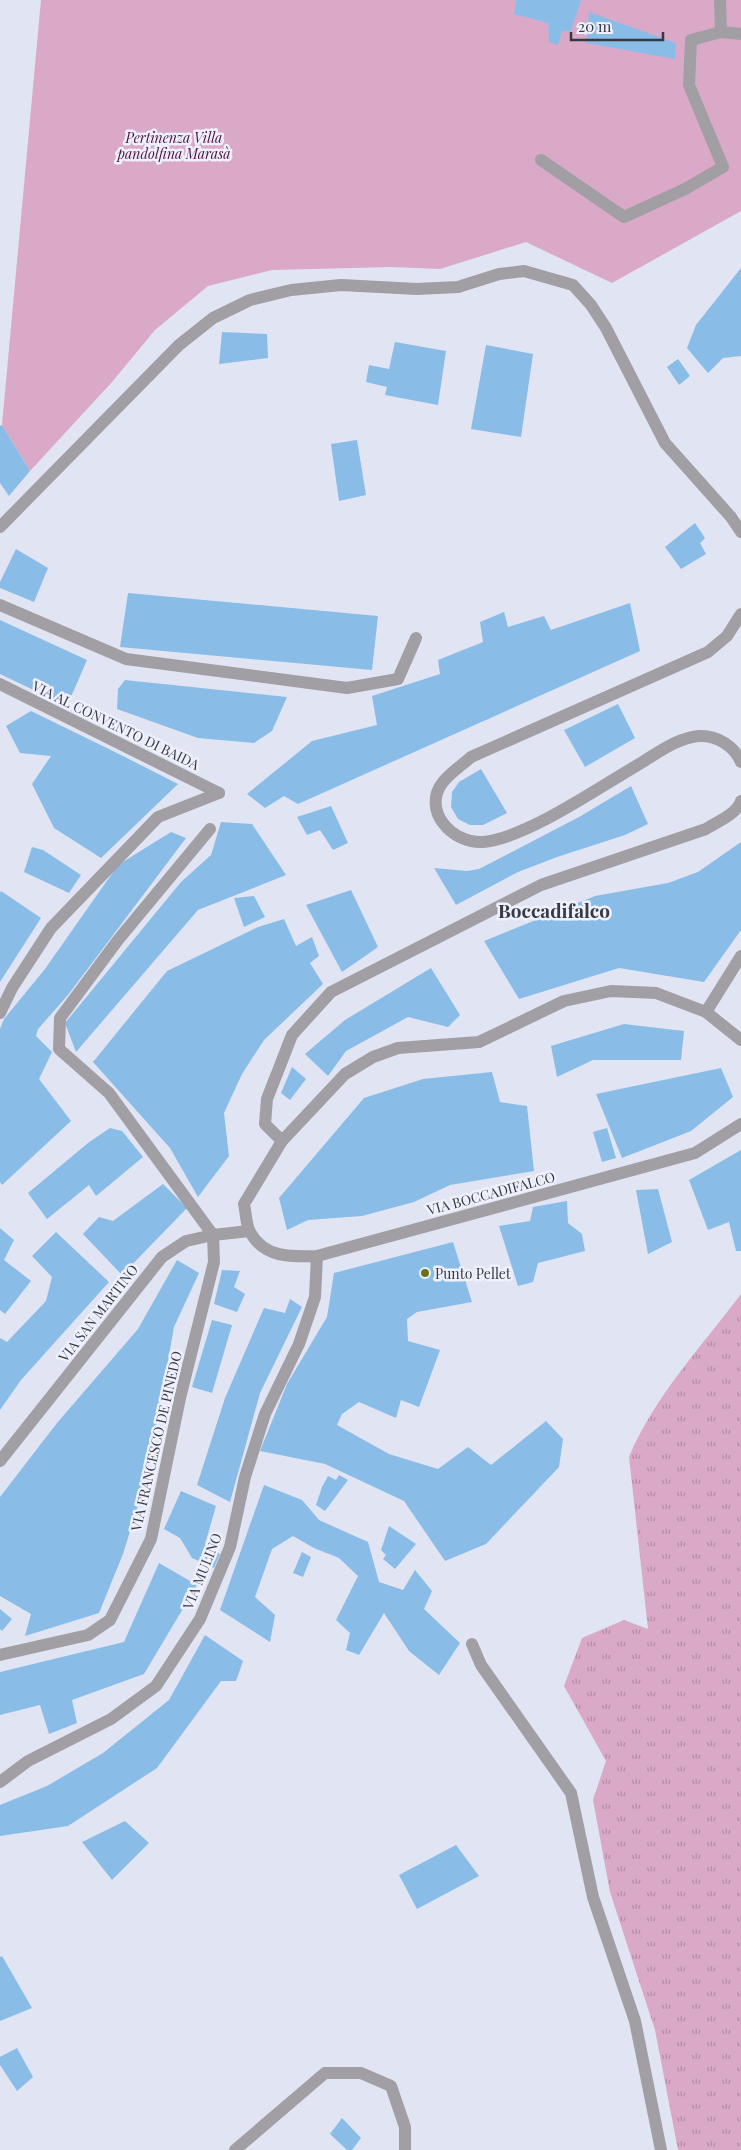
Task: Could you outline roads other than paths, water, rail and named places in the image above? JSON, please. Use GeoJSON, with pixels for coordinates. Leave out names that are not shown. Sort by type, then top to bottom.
{"type":"FeatureCollection","features":[{"type":"Feature","properties":{"kind":"street"},"geometry":{"type":"LineString","coordinates":[[720,0],[721,32]]}},
{"type":"Feature","properties":{"kind":"street"},"geometry":{"type":"LineString","coordinates":[[541,160],[624,217],[686,189],[723,167],[689,85],[691,40],[721,32],[741,34]]}},
{"type":"Feature","properties":{"kind":"street"},"geometry":{"type":"LineString","coordinates":[[0,527],[172,352],[213,318],[250,300],[291,290],[341,285],[417,289],[458,287],[499,274],[524,271],[573,284],[591,305],[606,328],[665,443],[731,517],[741,532]]}},
{"type":"Feature","properties":{"kind":"street"},"geometry":{"type":"LineString","coordinates":[[0,605],[126,659],[347,688],[398,679],[416,638]]}},
{"type":"Feature","properties":{"kind":"street"},"geometry":{"type":"LineString","coordinates":[[741,614],[727,636],[708,652],[471,757],[442,783],[435,799],[438,814],[448,831],[463,840],[480,842],[499,840],[556,814],[676,742],[700,736],[719,740],[737,752],[741,762]]}},
{"type":"Feature","properties":{"kind":"street","name":"VIA AL CONVENTO DI BAIDA"},"geometry":{"type":"LineString","coordinates":[[0,684],[219,793],[158,817],[51,928],[12,988],[0,1013]]}},
{"type":"Feature","properties":{"kind":"street"},"geometry":{"type":"LineString","coordinates":[[282,1140],[265,1124],[266,1099],[292,1035],[331,992],[541,885],[706,829],[723,819],[740,805],[741,800]]}},
{"type":"Feature","properties":{"kind":"street"},"geometry":{"type":"LineString","coordinates":[[210,829],[118,940],[60,1018],[59,1049],[109,1093],[213,1235]]}},
{"type":"Feature","properties":{"kind":"street"},"geometry":{"type":"LineString","coordinates":[[706,1012],[741,956]]}},
{"type":"Feature","properties":{"kind":"street"},"geometry":{"type":"LineString","coordinates":[[249,1231],[244,1204],[282,1140],[345,1074],[373,1057],[398,1048],[479,1042],[564,1001],[612,991],[656,993],[706,1012],[741,1040]]}},
{"type":"Feature","properties":{"kind":"street","name":"VIA BOCCADIFALCO"},"geometry":{"type":"LineString","coordinates":[[249,1231],[262,1248],[284,1257],[317,1256],[696,1153],[741,1124]]}},
{"type":"Feature","properties":{"kind":"street","name":"VIA SAN MARTINO"},"geometry":{"type":"LineString","coordinates":[[0,1461],[162,1257],[186,1241],[213,1235],[249,1231]]}},
{"type":"Feature","properties":{"kind":"street","name":"VIA FRANCESCO DE PINEDO"},"geometry":{"type":"LineString","coordinates":[[0,1655],[88,1635],[110,1620],[150,1539],[180,1398],[214,1262],[213,1235]]}},
{"type":"Feature","properties":{"kind":"street","name":"VIA MULINO"},"geometry":{"type":"LineString","coordinates":[[0,1782],[28,1761],[111,1719],[156,1686],[200,1618],[230,1547],[245,1477],[265,1414],[299,1344],[315,1297],[317,1256]]}},
{"type":"Feature","properties":{"kind":"street"},"geometry":{"type":"LineString","coordinates":[[472,1644],[481,1665],[571,1793],[593,1897],[635,2021],[661,2150]]}},
{"type":"Feature","properties":{"kind":"street"},"geometry":{"type":"LineString","coordinates":[[235,2150],[325,2073],[361,2073],[391,2086],[405,2128],[405,2150]]}},
{"type":"Feature","properties":{"kind":"place","name":"Punto Pellet"},"geometry":{"type":"Point","coordinates":[425,1273]}},
{"type":"Feature","properties":{"kind":"district","name":"Boccadifalco"},"geometry":{"type":"Point","coordinates":[554,910]}},
{"type":"Feature","properties":{"kind":"park label","name":"Pertinenza Villa pandolfina Marasà"},"geometry":{"type":"Point","coordinates":[174,146]}}]}
